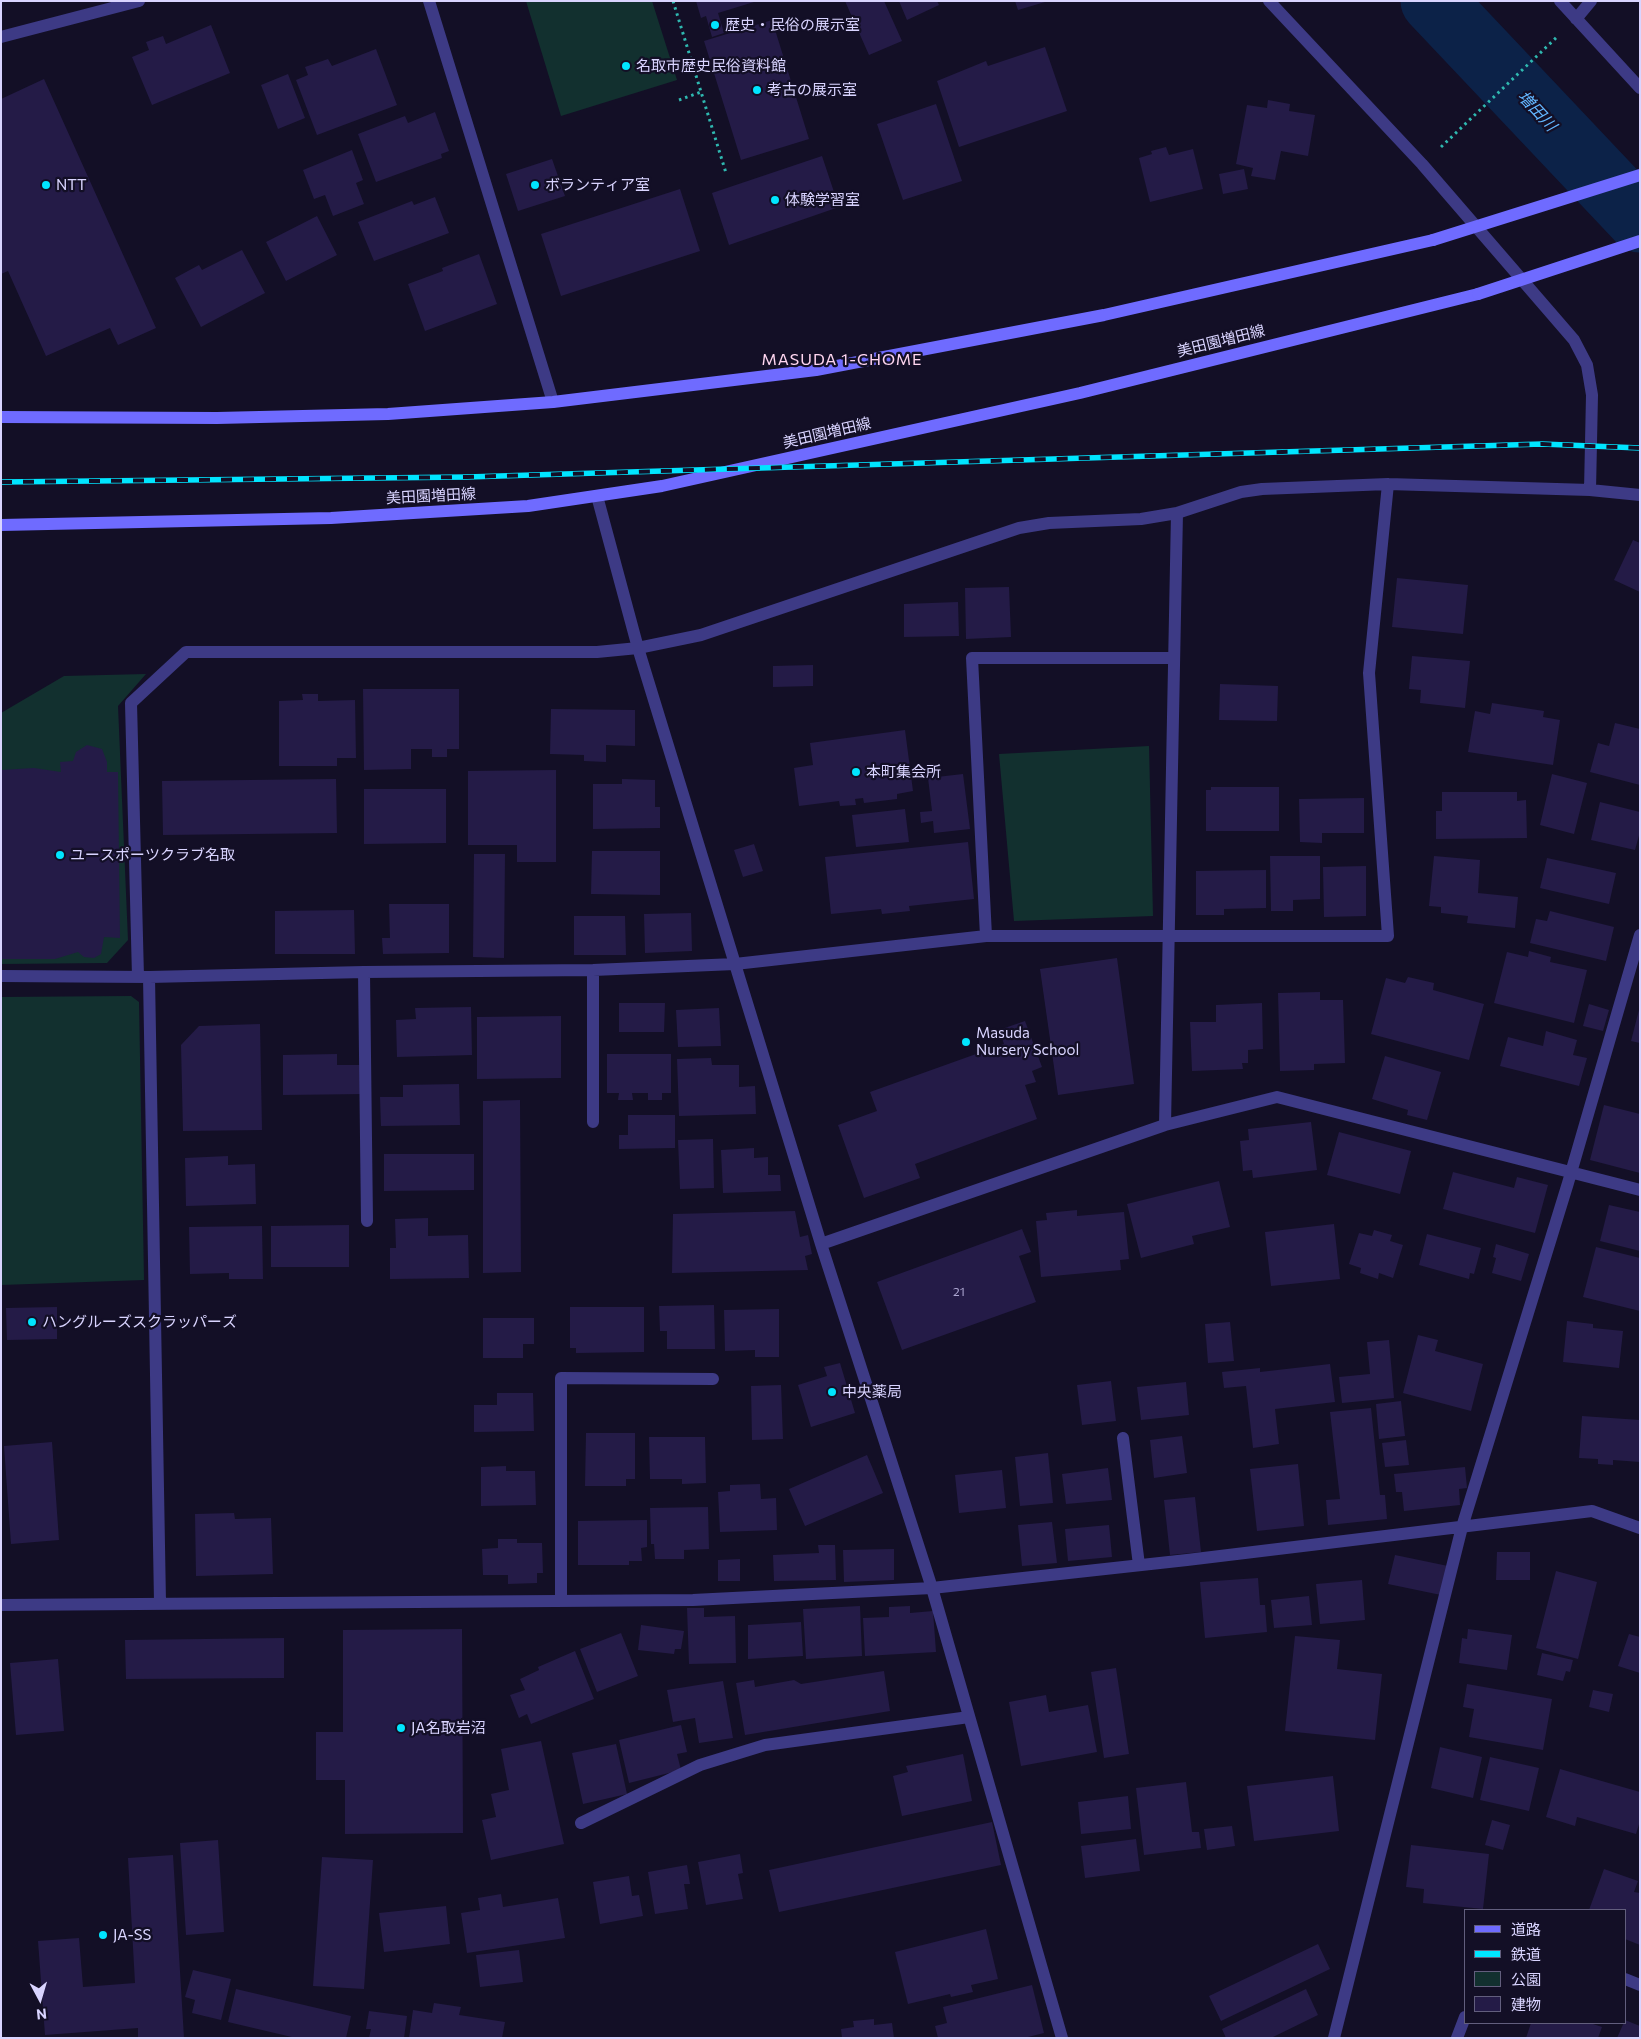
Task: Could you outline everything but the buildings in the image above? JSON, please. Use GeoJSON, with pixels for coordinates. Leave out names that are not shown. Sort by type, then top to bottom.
{"type":"FeatureCollection","features":[{"type":"Feature","properties":{"kind":"main road"},"geometry":{"type":"LineString","coordinates":[[1,417],[217,418],[388,414],[553,402],[825,368],[1104,315],[1433,240],[1640,175]]}},
{"type":"Feature","properties":{"kind":"main road","name":"美田園増田線"},"geometry":{"type":"LineString","coordinates":[[1,525],[332,518],[528,506],[662,486],[1080,393],[1478,294],[1640,241]]}},
{"type":"Feature","properties":{"kind":"street"},"geometry":{"type":"LineString","coordinates":[[1,37],[139,1]]}},
{"type":"Feature","properties":{"kind":"street"},"geometry":{"type":"LineString","coordinates":[[429,1],[553,402]]}},
{"type":"Feature","properties":{"kind":"street"},"geometry":{"type":"LineString","coordinates":[[1270,1],[1422,164],[1574,340],[1587,365],[1592,395],[1590,490]]}},
{"type":"Feature","properties":{"kind":"street"},"geometry":{"type":"LineString","coordinates":[[1560,1],[1640,88]]}},
{"type":"Feature","properties":{"kind":"street"},"geometry":{"type":"LineString","coordinates":[[1576,19],[1591,1]]}},
{"type":"Feature","properties":{"kind":"street"},"geometry":{"type":"LineString","coordinates":[[1,976],[144,977],[364,972],[593,970],[735,964],[986,936],[1169,938],[1388,936],[1369,674],[1388,484]]}},
{"type":"Feature","properties":{"kind":"street"},"geometry":{"type":"LineString","coordinates":[[160,1602],[144,977],[132,703],[186,652],[597,652],[638,648],[701,635],[1019,528],[1049,523],[1141,519],[1177,513],[1242,492],[1388,484],[1590,490],[1640,495]]}},
{"type":"Feature","properties":{"kind":"street"},"geometry":{"type":"LineString","coordinates":[[597,496],[638,648],[821,1244],[932,1588],[1062,2038]]}},
{"type":"Feature","properties":{"kind":"street"},"geometry":{"type":"LineString","coordinates":[[1165,1125],[1177,513]]}},
{"type":"Feature","properties":{"kind":"street"},"geometry":{"type":"LineString","coordinates":[[986,936],[972,658],[1174,658]]}},
{"type":"Feature","properties":{"kind":"street"},"geometry":{"type":"LineString","coordinates":[[1334,2038],[1462,1527],[1571,1173],[1640,935]]}},
{"type":"Feature","properties":{"kind":"street"},"geometry":{"type":"LineString","coordinates":[[593,970],[593,1122]]}},
{"type":"Feature","properties":{"kind":"street"},"geometry":{"type":"LineString","coordinates":[[364,972],[367,1222]]}},
{"type":"Feature","properties":{"kind":"street"},"geometry":{"type":"LineString","coordinates":[[821,1244],[1165,1125],[1277,1097],[1640,1190]]}},
{"type":"Feature","properties":{"kind":"street"},"geometry":{"type":"LineString","coordinates":[[561,1599],[561,1378],[713,1379]]}},
{"type":"Feature","properties":{"kind":"street"},"geometry":{"type":"LineString","coordinates":[[1123,1438],[1139,1565]]}},
{"type":"Feature","properties":{"kind":"street"},"geometry":{"type":"LineString","coordinates":[[1,1605],[561,1599],[693,1600],[932,1588],[1592,1511],[1640,1528]]}},
{"type":"Feature","properties":{"kind":"street"},"geometry":{"type":"LineString","coordinates":[[582,1823],[700,1766],[765,1745],[969,1717]]}},
{"type":"Feature","properties":{"kind":"street"},"geometry":{"type":"LineString","coordinates":[[1626,1980],[1640,1985]]}},
{"type":"Feature","properties":{"kind":"street"},"geometry":{"type":"LineString","coordinates":[[1457,2038],[1464,2020]]}},
{"type":"Feature","properties":{"kind":"path"},"geometry":{"type":"LineString","coordinates":[[673,1],[726,173]]}},
{"type":"Feature","properties":{"kind":"path"},"geometry":{"type":"LineString","coordinates":[[1422,164],[1576,19]]}},
{"type":"Feature","properties":{"kind":"path"},"geometry":{"type":"LineString","coordinates":[[679,100],[701,92]]}},
{"type":"Feature","properties":{"kind":"green space"},"geometry":{"type":"Polygon","coordinates":[[[526,1],[652,1],[677,80],[561,116],[526,1]]]}},
{"type":"Feature","properties":{"kind":"green space","name":"ユースポーツクラブ名取"},"geometry":{"type":"Polygon","coordinates":[[[146,674],[118,706],[128,940],[107,963],[1,964],[1,713],[64,676],[146,674]]]}},
{"type":"Feature","properties":{"kind":"green space"},"geometry":{"type":"Polygon","coordinates":[[[1149,746],[1153,916],[1014,921],[999,754],[1149,746]]]}},
{"type":"Feature","properties":{"kind":"green space"},"geometry":{"type":"Polygon","coordinates":[[[131,996],[139,1002],[144,1280],[1,1285],[1,997],[131,996]]]}},
{"type":"Feature","properties":{"kind":"waterway","name":"増田川"},"geometry":{"type":"LineString","coordinates":[[1433,1],[1640,220]]}},
{"type":"Feature","properties":{"kind":"railway"},"geometry":{"type":"LineString","coordinates":[[1,482],[467,477],[1542,444],[1640,448]]}},
{"type":"Feature","properties":{"kind":"place","name":"歴史・民俗の展示室"},"geometry":{"type":"Point","coordinates":[715,25]}},
{"type":"Feature","properties":{"kind":"place","name":"名取市歴史民俗資料館"},"geometry":{"type":"Point","coordinates":[626,66]}},
{"type":"Feature","properties":{"kind":"place","name":"考古の展示室"},"geometry":{"type":"Point","coordinates":[757,90]}},
{"type":"Feature","properties":{"kind":"place","name":"NTT"},"geometry":{"type":"Point","coordinates":[46,185]}},
{"type":"Feature","properties":{"kind":"place","name":"ボランティア室"},"geometry":{"type":"Point","coordinates":[535,185]}},
{"type":"Feature","properties":{"kind":"place","name":"体験学習室"},"geometry":{"type":"Point","coordinates":[775,200]}},
{"type":"Feature","properties":{"kind":"place","name":"本町集会所"},"geometry":{"type":"Point","coordinates":[856,772]}},
{"type":"Feature","properties":{"kind":"place","name":"ユースポーツクラブ名取"},"geometry":{"type":"Point","coordinates":[60,855]}},
{"type":"Feature","properties":{"kind":"place","name":"Masuda Nursery School"},"geometry":{"type":"Point","coordinates":[966,1042]}},
{"type":"Feature","properties":{"kind":"place","name":"ハングルーズスクラッパーズ"},"geometry":{"type":"Point","coordinates":[32,1322]}},
{"type":"Feature","properties":{"kind":"place","name":"中央薬局"},"geometry":{"type":"Point","coordinates":[832,1392]}},
{"type":"Feature","properties":{"kind":"place","name":"JA名取岩沼"},"geometry":{"type":"Point","coordinates":[401,1728]}},
{"type":"Feature","properties":{"kind":"place","name":"JA-SS"},"geometry":{"type":"Point","coordinates":[103,1935]}},
{"type":"Feature","properties":{"kind":"district","name":"MASUDA 1-CHOME"},"geometry":{"type":"Point","coordinates":[842,360]}}]}
